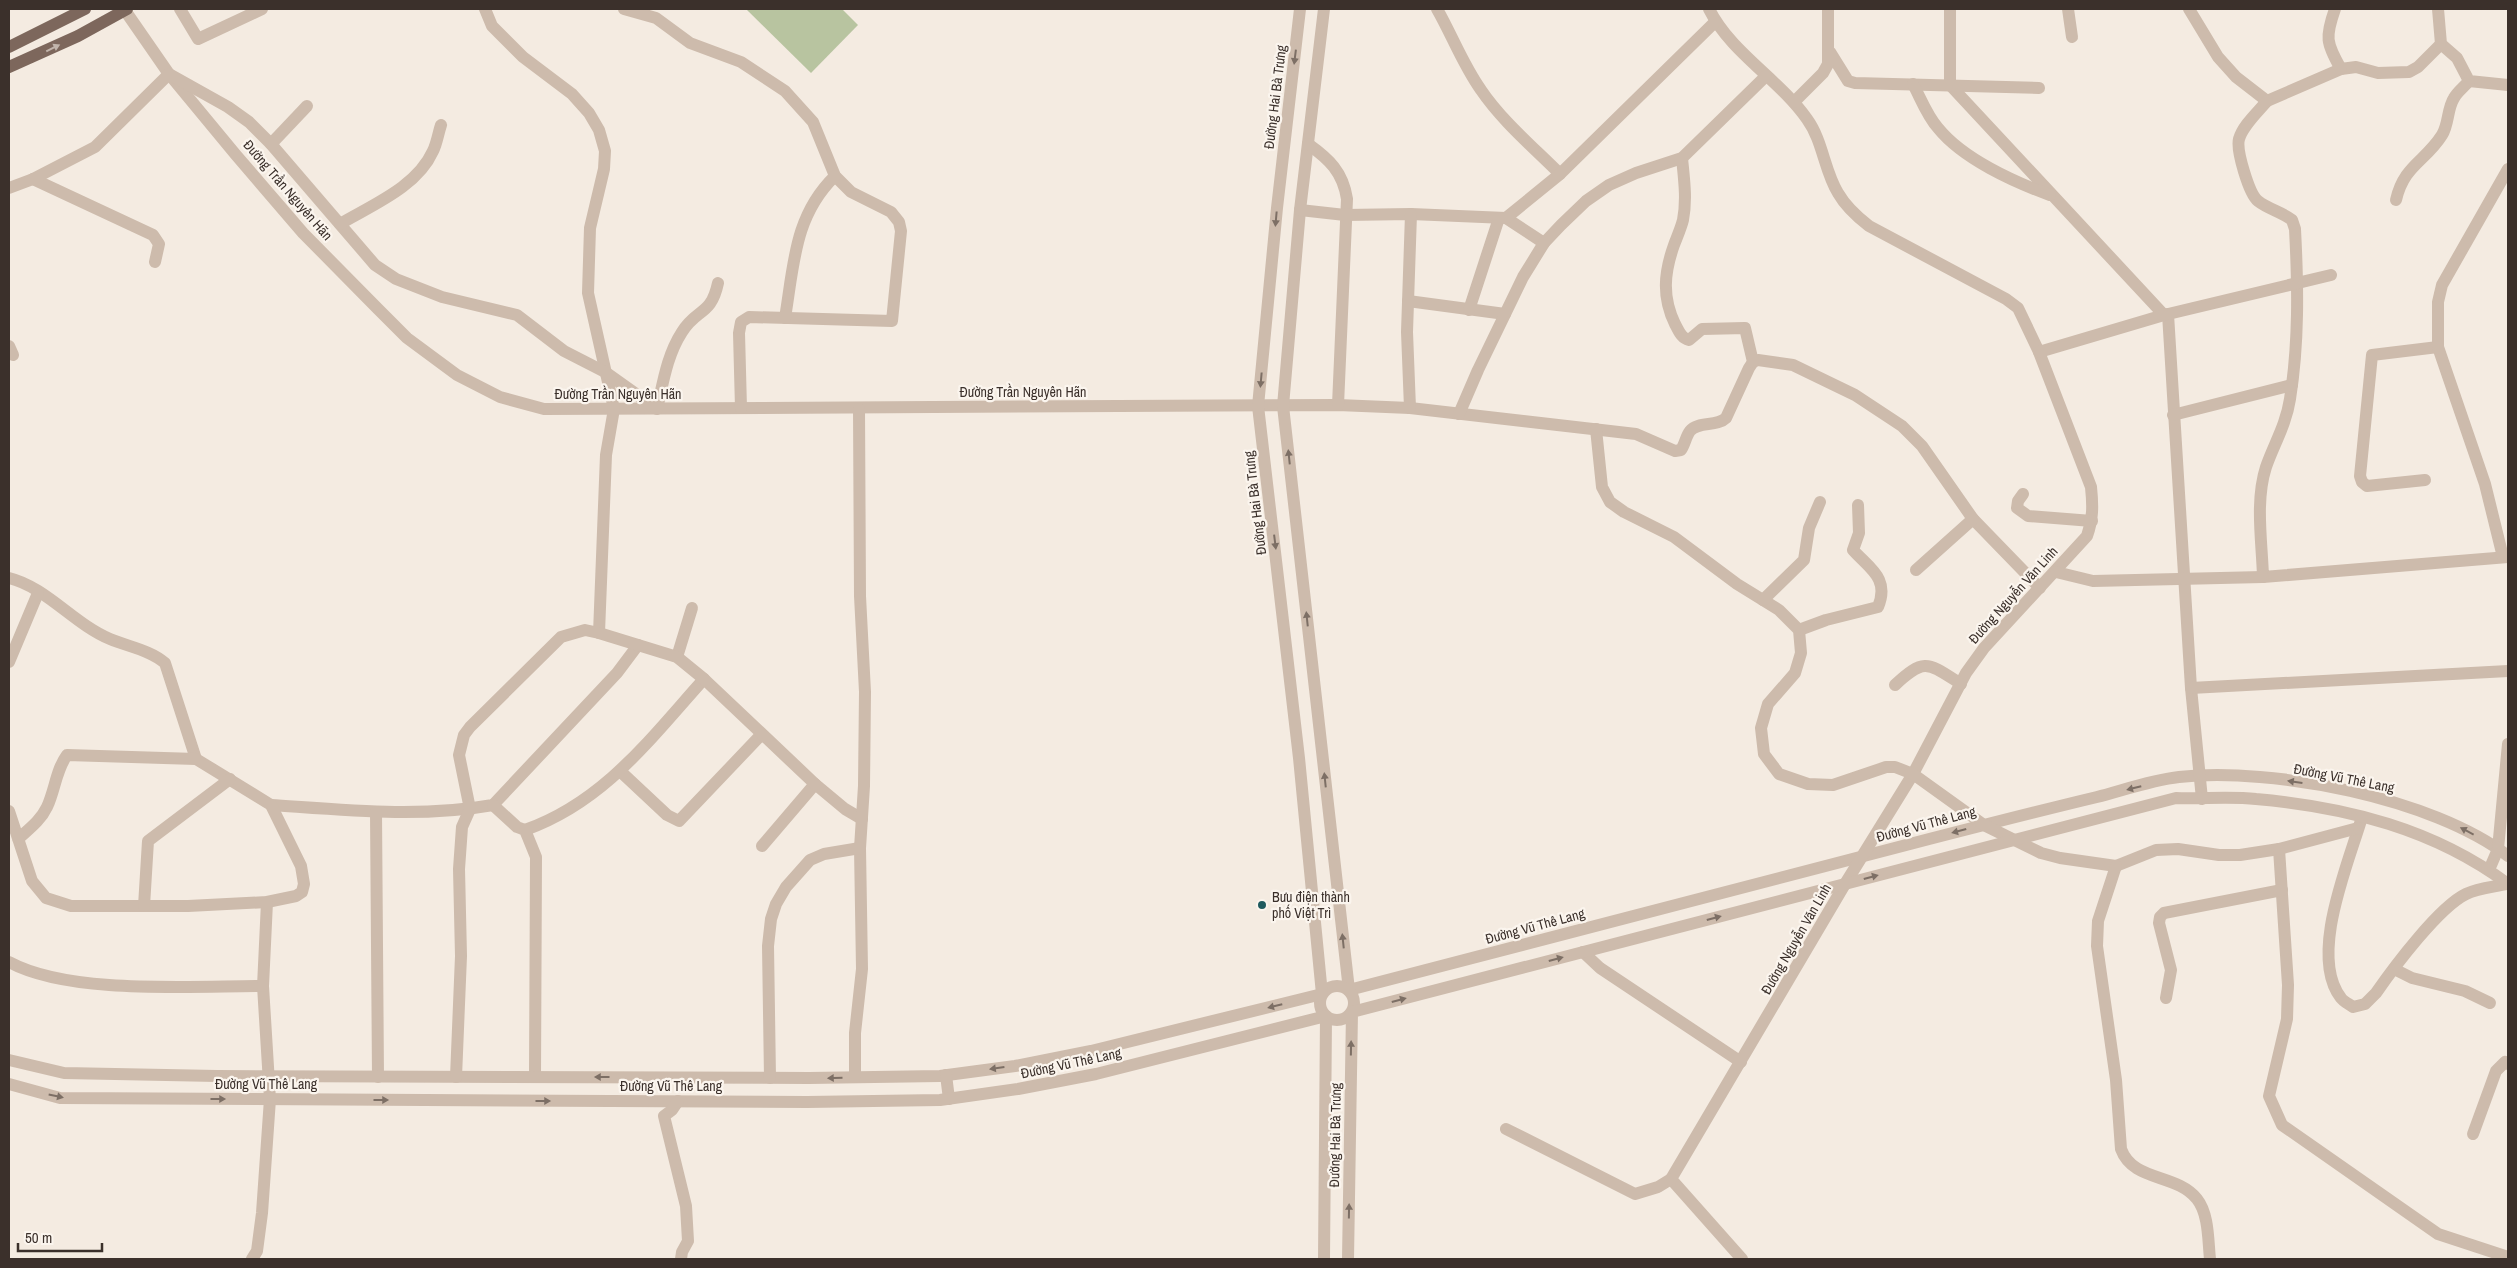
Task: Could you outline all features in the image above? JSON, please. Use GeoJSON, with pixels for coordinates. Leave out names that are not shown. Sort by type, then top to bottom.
{"type":"FeatureCollection","features":[{"type":"Feature","properties":{"kind":"main road"},"geometry":{"type":"LineString","coordinates":[[9,47],[85,9]]}},
{"type":"Feature","properties":{"kind":"main road"},"geometry":{"type":"LineString","coordinates":[[9,67],[78,36],[125,9]]}},
{"type":"Feature","properties":{"kind":"street","name":"Đường Trần Nguyên Hãn"},"geometry":{"type":"LineString","coordinates":[[125,9],[170,74],[303,233],[384,315],[429,355],[474,384],[518,403],[544,409],[1338,405],[1410,408],[1636,434],[1647,437],[1663,447],[1675,451],[1681,450],[1690,431],[1696,427],[1722,422],[1726,418],[1753,362]]}},
{"type":"Feature","properties":{"kind":"street"},"geometry":{"type":"LineString","coordinates":[[180,9],[198,39],[262,9]]}},
{"type":"Feature","properties":{"kind":"street"},"geometry":{"type":"LineString","coordinates":[[485,9],[492,26],[523,57],[572,94],[589,113],[599,130],[605,151],[604,169],[590,228],[588,293],[614,409],[606,455],[599,633]]}},
{"type":"Feature","properties":{"kind":"street"},"geometry":{"type":"LineString","coordinates":[[624,9],[656,18],[690,42],[741,62],[786,92],[812,122],[835,176],[851,192],[891,212],[899,222],[901,231],[892,321],[749,317],[741,322],[739,333],[741,408]]}},
{"type":"Feature","properties":{"kind":"street","name":"Đường Hai Bà Trưng"},"geometry":{"type":"LineString","coordinates":[[1300,9],[1277,208],[1258,406],[1293,702],[1322,994]]}},
{"type":"Feature","properties":{"kind":"street"},"geometry":{"type":"LineString","coordinates":[[1324,9],[1300,210],[1283,406],[1348,990],[1354,1000],[1352,1012]]}},
{"type":"Feature","properties":{"kind":"street"},"geometry":{"type":"LineString","coordinates":[[1437,9],[1463,61],[1481,91],[1500,114],[1560,174]]}},
{"type":"Feature","properties":{"kind":"street","name":"Đường Nguyễn Văn Linh"},"geometry":{"type":"LineString","coordinates":[[1671,1179],[1861,857],[1913,774],[1960,684],[1984,648],[2056,572],[2087,536],[2092,521],[2092,487],[2039,352],[2018,308],[2006,299],[1869,226],[1850,211],[1837,192],[1809,121],[1794,102],[1766,76],[1715,22],[1709,9]]}},
{"type":"Feature","properties":{"kind":"street"},"geometry":{"type":"LineString","coordinates":[[1794,102],[1823,72],[1828,64],[1830,52],[1828,9]]}},
{"type":"Feature","properties":{"kind":"street"},"geometry":{"type":"LineString","coordinates":[[1950,9],[1950,85],[2166,315],[2191,688],[2202,798]]}},
{"type":"Feature","properties":{"kind":"street"},"geometry":{"type":"LineString","coordinates":[[2068,9],[2072,36]]}},
{"type":"Feature","properties":{"kind":"street"},"geometry":{"type":"LineString","coordinates":[[2189,9],[2198,19],[2206,40],[2218,57],[2236,77],[2267,101]]}},
{"type":"Feature","properties":{"kind":"street"},"geometry":{"type":"LineString","coordinates":[[2335,9],[2327,31],[2327,42],[2341,69]]}},
{"type":"Feature","properties":{"kind":"street"},"geometry":{"type":"LineString","coordinates":[[2438,9],[2441,44],[2456,58],[2465,70],[2469,81]]}},
{"type":"Feature","properties":{"kind":"street"},"geometry":{"type":"LineString","coordinates":[[1469,310],[1503,218],[1560,174],[1715,22]]}},
{"type":"Feature","properties":{"kind":"street"},"geometry":{"type":"LineString","coordinates":[[2263,577],[2261,504],[2266,468],[2281,436],[2296,361],[2298,284],[2295,229],[2292,220],[2260,203],[2252,196],[2238,141],[2267,101],[2341,69],[2356,67],[2378,73],[2409,72],[2418,67],[2441,44]]}},
{"type":"Feature","properties":{"kind":"street"},"geometry":{"type":"LineString","coordinates":[[1830,52],[1848,81],[2039,88]]}},
{"type":"Feature","properties":{"kind":"street"},"geometry":{"type":"LineString","coordinates":[[9,188],[33,179],[95,147],[170,74],[228,107],[249,122],[271,144],[375,265],[396,279],[442,297],[517,315],[530,323],[564,351],[605,372],[657,409],[667,366],[678,340],[690,322],[711,305],[715,298],[718,283]]}},
{"type":"Feature","properties":{"kind":"street"},"geometry":{"type":"LineString","coordinates":[[1459,414],[1523,277],[1544,243],[1586,201],[1609,186],[1636,173],[1682,158],[1766,76]]}},
{"type":"Feature","properties":{"kind":"street"},"geometry":{"type":"LineString","coordinates":[[2469,81],[2508,85]]}},
{"type":"Feature","properties":{"kind":"street"},"geometry":{"type":"LineString","coordinates":[[2396,200],[2400,184],[2408,171],[2442,135],[2453,99],[2469,81]]}},
{"type":"Feature","properties":{"kind":"street"},"geometry":{"type":"LineString","coordinates":[[1913,84],[1938,128],[1950,141],[2013,182],[2053,196]]}},
{"type":"Feature","properties":{"kind":"street"},"geometry":{"type":"LineString","coordinates":[[271,144],[307,106]]}},
{"type":"Feature","properties":{"kind":"street"},"geometry":{"type":"LineString","coordinates":[[340,224],[409,182],[424,166],[434,150],[441,125]]}},
{"type":"Feature","properties":{"kind":"street"},"geometry":{"type":"LineString","coordinates":[[1308,144],[1329,160],[1341,176],[1347,199],[1338,405]]}},
{"type":"Feature","properties":{"kind":"street"},"geometry":{"type":"LineString","coordinates":[[1682,158],[1686,193],[1683,221],[1665,274],[1666,296],[1672,317],[1684,339],[1689,340],[1702,329],[1745,328],[1753,362],[1758,360],[1792,365],[1855,395],[1902,426],[1922,446],[1973,519],[2040,588]]}},
{"type":"Feature","properties":{"kind":"street"},"geometry":{"type":"LineString","coordinates":[[2056,572],[2093,580],[2263,577],[2506,557],[2485,484],[2438,347],[2438,302],[2442,285],[2508,169]]}},
{"type":"Feature","properties":{"kind":"street"},"geometry":{"type":"LineString","coordinates":[[785,318],[799,236],[806,215],[820,190],[835,176]]}},
{"type":"Feature","properties":{"kind":"street"},"geometry":{"type":"LineString","coordinates":[[33,179],[153,235],[159,244],[155,262]]}},
{"type":"Feature","properties":{"kind":"street"},"geometry":{"type":"LineString","coordinates":[[1300,210],[1345,215],[1411,214],[1503,218],[1544,243]]}},
{"type":"Feature","properties":{"kind":"street"},"geometry":{"type":"LineString","coordinates":[[1410,408],[1408,301],[1411,214]]}},
{"type":"Feature","properties":{"kind":"street"},"geometry":{"type":"LineString","coordinates":[[2039,352],[2166,315],[2331,275]]}},
{"type":"Feature","properties":{"kind":"street"},"geometry":{"type":"LineString","coordinates":[[1408,301],[1505,314]]}},
{"type":"Feature","properties":{"kind":"street"},"geometry":{"type":"LineString","coordinates":[[2425,480],[2367,486],[2362,482],[2360,476],[2372,355],[2438,347]]}},
{"type":"Feature","properties":{"kind":"street"},"geometry":{"type":"LineString","coordinates":[[2173,415],[2292,386]]}},
{"type":"Feature","properties":{"kind":"street"},"geometry":{"type":"LineString","coordinates":[[855,1077],[855,1034],[862,969],[860,848],[865,692],[860,596],[859,408]]}},
{"type":"Feature","properties":{"kind":"street"},"geometry":{"type":"LineString","coordinates":[[1596,429],[1602,487],[1610,502],[1624,512],[1674,537],[1729,578],[1779,610],[1800,630],[1801,654],[1795,673],[1768,704],[1761,728],[1764,754],[1779,774],[1808,784],[1833,785],[1886,767],[1895,767],[1913,774],[1984,825],[2041,853],[2060,858],[2116,866],[2156,850],[2178,849],[2240,855],[2279,850],[2360,823]]}},
{"type":"Feature","properties":{"kind":"street"},"geometry":{"type":"LineString","coordinates":[[2023,494],[2018,501],[2017,508],[2028,516],[2092,521]]}},
{"type":"Feature","properties":{"kind":"street"},"geometry":{"type":"LineString","coordinates":[[1763,600],[1804,560],[1809,528],[1820,502]]}},
{"type":"Feature","properties":{"kind":"street"},"geometry":{"type":"LineString","coordinates":[[1800,630],[1835,617],[1878,607],[1880,601],[1877,574],[1853,550],[1859,533],[1858,505]]}},
{"type":"Feature","properties":{"kind":"street"},"geometry":{"type":"LineString","coordinates":[[1916,570],[1973,519]]}},
{"type":"Feature","properties":{"kind":"street"},"geometry":{"type":"LineString","coordinates":[[9,578],[38,593],[94,632],[156,656],[166,663],[196,759]]}},
{"type":"Feature","properties":{"kind":"street"},"geometry":{"type":"LineString","coordinates":[[9,662],[38,593]]}},
{"type":"Feature","properties":{"kind":"street"},"geometry":{"type":"LineString","coordinates":[[677,657],[692,608]]}},
{"type":"Feature","properties":{"kind":"street"},"geometry":{"type":"LineString","coordinates":[[456,1077],[461,956],[459,869],[462,827],[470,809],[459,755],[464,735],[470,727],[561,637],[585,630],[677,657],[704,678],[761,735],[815,784],[845,809],[862,819]]}},
{"type":"Feature","properties":{"kind":"street"},"geometry":{"type":"LineString","coordinates":[[18,839],[38,820],[47,808],[62,762],[67,755],[196,759],[271,805],[376,812],[470,809],[493,806],[617,673],[638,645]]}},
{"type":"Feature","properties":{"kind":"street"},"geometry":{"type":"LineString","coordinates":[[1895,685],[1911,670],[1923,665],[1936,668],[1960,684]]}},
{"type":"Feature","properties":{"kind":"street"},"geometry":{"type":"LineString","coordinates":[[2191,688],[2508,671]]}},
{"type":"Feature","properties":{"kind":"street"},"geometry":{"type":"LineString","coordinates":[[493,806],[517,827],[525,830],[576,806],[593,795],[620,771],[704,678]]}},
{"type":"Feature","properties":{"kind":"street"},"geometry":{"type":"LineString","coordinates":[[620,771],[667,815],[679,821],[761,735]]}},
{"type":"Feature","properties":{"kind":"street"},"geometry":{"type":"LineString","coordinates":[[2490,870],[2503,852],[2508,744]]}},
{"type":"Feature","properties":{"kind":"street","name":"Đường Vũ Thê Lang"},"geometry":{"type":"LineString","coordinates":[[1348,990],[1984,825],[2177,777],[2256,777],[2368,796],[2428,814],[2453,824],[2503,852]]}},
{"type":"Feature","properties":{"kind":"street"},"geometry":{"type":"LineString","coordinates":[[144,906],[148,841],[230,779]]}},
{"type":"Feature","properties":{"kind":"street"},"geometry":{"type":"LineString","coordinates":[[762,846],[815,784]]}},
{"type":"Feature","properties":{"kind":"street"},"geometry":{"type":"LineString","coordinates":[[1348,990],[1334,986],[1322,994],[1320,1006],[1326,1016],[1340,1020],[1352,1012],[2176,798],[2255,799],[2360,823],[2404,828],[2443,843],[2490,870],[2508,884]]}},
{"type":"Feature","properties":{"kind":"street"},"geometry":{"type":"LineString","coordinates":[[9,811],[32,881],[46,898],[71,906],[144,906],[267,902],[296,896],[302,892],[304,884],[301,866],[271,805]]}},
{"type":"Feature","properties":{"kind":"street"},"geometry":{"type":"LineString","coordinates":[[376,812],[378,1077]]}},
{"type":"Feature","properties":{"kind":"street"},"geometry":{"type":"LineString","coordinates":[[2360,823],[2333,917],[2329,954],[2332,980],[2341,999],[2353,1007],[2365,1004],[2453,901],[2468,893],[2508,884]]}},
{"type":"Feature","properties":{"kind":"street"},"geometry":{"type":"LineString","coordinates":[[525,830],[536,857],[535,1077]]}},
{"type":"Feature","properties":{"kind":"street"},"geometry":{"type":"LineString","coordinates":[[770,1078],[768,946],[771,919],[776,904],[786,887],[810,860],[824,854],[860,848]]}},
{"type":"Feature","properties":{"kind":"street"},"geometry":{"type":"LineString","coordinates":[[2279,850],[2288,986],[2287,1019],[2269,1096],[2282,1125],[2438,1234],[2508,1257]]}},
{"type":"Feature","properties":{"kind":"street"},"geometry":{"type":"LineString","coordinates":[[2116,866],[2098,921],[2097,946],[2116,1080],[2121,1149],[2125,1160],[2134,1168],[2179,1185],[2197,1199],[2206,1220],[2210,1259]]}},
{"type":"Feature","properties":{"kind":"street"},"geometry":{"type":"LineString","coordinates":[[2166,998],[2171,970],[2159,923],[2160,917],[2164,913],[2282,890]]}},
{"type":"Feature","properties":{"kind":"street"},"geometry":{"type":"LineString","coordinates":[[252,1259],[257,1252],[262,1213],[270,1099],[263,986],[267,902]]}},
{"type":"Feature","properties":{"kind":"street"},"geometry":{"type":"LineString","coordinates":[[1584,952],[1600,968],[1741,1062]]}},
{"type":"Feature","properties":{"kind":"street"},"geometry":{"type":"LineString","coordinates":[[9,962],[25,971],[54,978],[117,985],[263,986]]}},
{"type":"Feature","properties":{"kind":"street"},"geometry":{"type":"LineString","coordinates":[[2394,969],[2412,978],[2465,991],[2490,1003]]}},
{"type":"Feature","properties":{"kind":"street","name":"Đường Vũ Thê Lang"},"geometry":{"type":"LineString","coordinates":[[9,1060],[64,1073],[378,1077],[770,1078],[946,1075],[1015,1066],[1091,1051],[1322,994]]}},
{"type":"Feature","properties":{"kind":"street","name":"Đường Hai Bà Trưng"},"geometry":{"type":"LineString","coordinates":[[1348,1259],[1352,1012]]}},
{"type":"Feature","properties":{"kind":"street","name":"Đường Hai Bà Trưng"},"geometry":{"type":"LineString","coordinates":[[1324,1259],[1326,1016]]}},
{"type":"Feature","properties":{"kind":"street","name":"Đường Vũ Thê Lang"},"geometry":{"type":"LineString","coordinates":[[9,1084],[60,1098],[807,1102],[949,1099],[1096,1074],[1326,1016]]}},
{"type":"Feature","properties":{"kind":"street"},"geometry":{"type":"LineString","coordinates":[[2474,1134],[2496,1071],[2505,1062],[2508,1064]]}},
{"type":"Feature","properties":{"kind":"street"},"geometry":{"type":"LineString","coordinates":[[946,1075],[949,1099]]}},
{"type":"Feature","properties":{"kind":"street"},"geometry":{"type":"LineString","coordinates":[[678,1101],[672,1110],[664,1116],[686,1206],[688,1241],[682,1252],[681,1259]]}},
{"type":"Feature","properties":{"kind":"street"},"geometry":{"type":"LineString","coordinates":[[1506,1129],[1635,1194],[1658,1187],[1671,1179],[1742,1259]]}},
{"type":"Feature","properties":{"kind":"green space"},"geometry":{"type":"Polygon","coordinates":[[[746,9],[842,9],[858,25],[811,73],[746,9]]]}},
{"type":"Feature","properties":{"kind":"place","name":"Bưu điện thành phố Việt Trì"},"geometry":{"type":"Point","coordinates":[1262,905]}}]}
